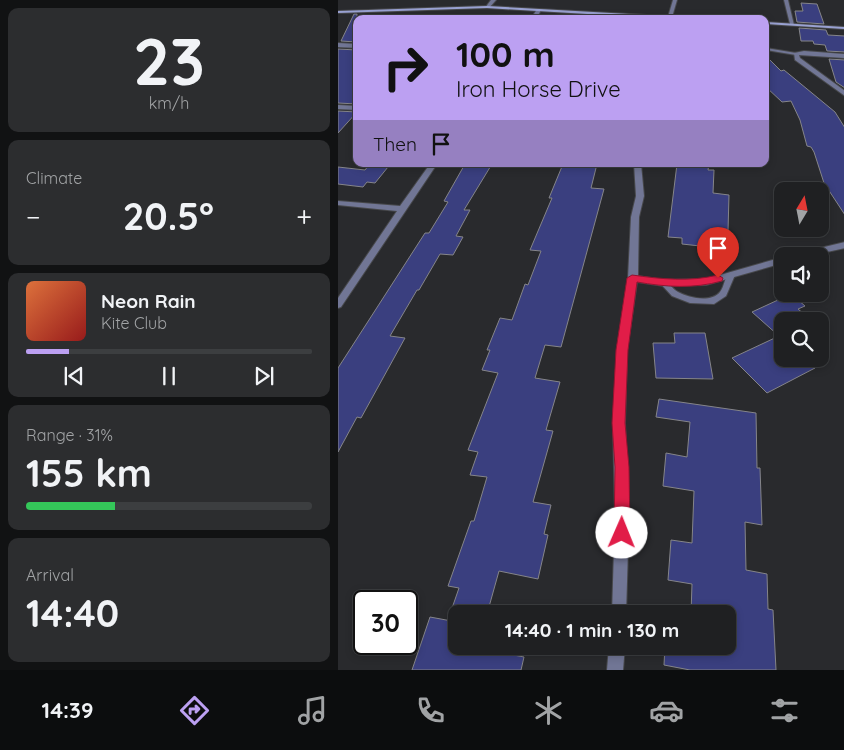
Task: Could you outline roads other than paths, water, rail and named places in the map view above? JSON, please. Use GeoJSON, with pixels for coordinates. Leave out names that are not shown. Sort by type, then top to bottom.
{"type":"FeatureCollection","features":[{"type":"Feature","properties":{"kind":"street"},"geometry":{"type":"LineString","coordinates":[[487,7],[494,0]]}},
{"type":"Feature","properties":{"kind":"street"},"geometry":{"type":"LineString","coordinates":[[671,15],[675,0]]}},
{"type":"Feature","properties":{"kind":"street"},"geometry":{"type":"LineString","coordinates":[[786,0],[792,24]]}},
{"type":"Feature","properties":{"kind":"street"},"geometry":{"type":"LineString","coordinates":[[338,12],[487,7],[633,15]]}},
{"type":"Feature","properties":{"kind":"street"},"geometry":{"type":"LineString","coordinates":[[536,15],[539,10]]}},
{"type":"Feature","properties":{"kind":"street"},"geometry":{"type":"LineString","coordinates":[[769,23],[844,28]]}},
{"type":"Feature","properties":{"kind":"street"},"geometry":{"type":"LineString","coordinates":[[338,46],[353,46]]}},
{"type":"Feature","properties":{"kind":"street"},"geometry":{"type":"LineString","coordinates":[[844,56],[796,54],[797,59],[844,94]]}},
{"type":"Feature","properties":{"kind":"street"},"geometry":{"type":"LineString","coordinates":[[338,107],[353,108]]}},
{"type":"Feature","properties":{"kind":"street"},"geometry":{"type":"LineString","coordinates":[[338,305],[431,167]]}},
{"type":"Feature","properties":{"kind":"street"},"geometry":{"type":"LineString","coordinates":[[619,605],[622,517],[619,423],[622,350],[632,278],[635,217],[640,184],[637,167]]}},
{"type":"Feature","properties":{"kind":"street"},"geometry":{"type":"LineString","coordinates":[[338,203],[403,209]]}},
{"type":"Feature","properties":{"kind":"street"},"geometry":{"type":"LineString","coordinates":[[829,249],[844,245]]}},
{"type":"Feature","properties":{"kind":"street"},"geometry":{"type":"LineString","coordinates":[[632,278],[664,283],[706,282],[774,263]]}},
{"type":"Feature","properties":{"kind":"street"},"geometry":{"type":"LineString","coordinates":[[615,670],[616,655]]}},
{"type":"Feature","properties":{"kind":"lane"},"geometry":{"type":"LineString","coordinates":[[769,50],[796,54]]}},
{"type":"Feature","properties":{"kind":"lane"},"geometry":{"type":"LineString","coordinates":[[664,283],[676,294],[693,301],[714,301],[723,294],[730,275]]}}]}
